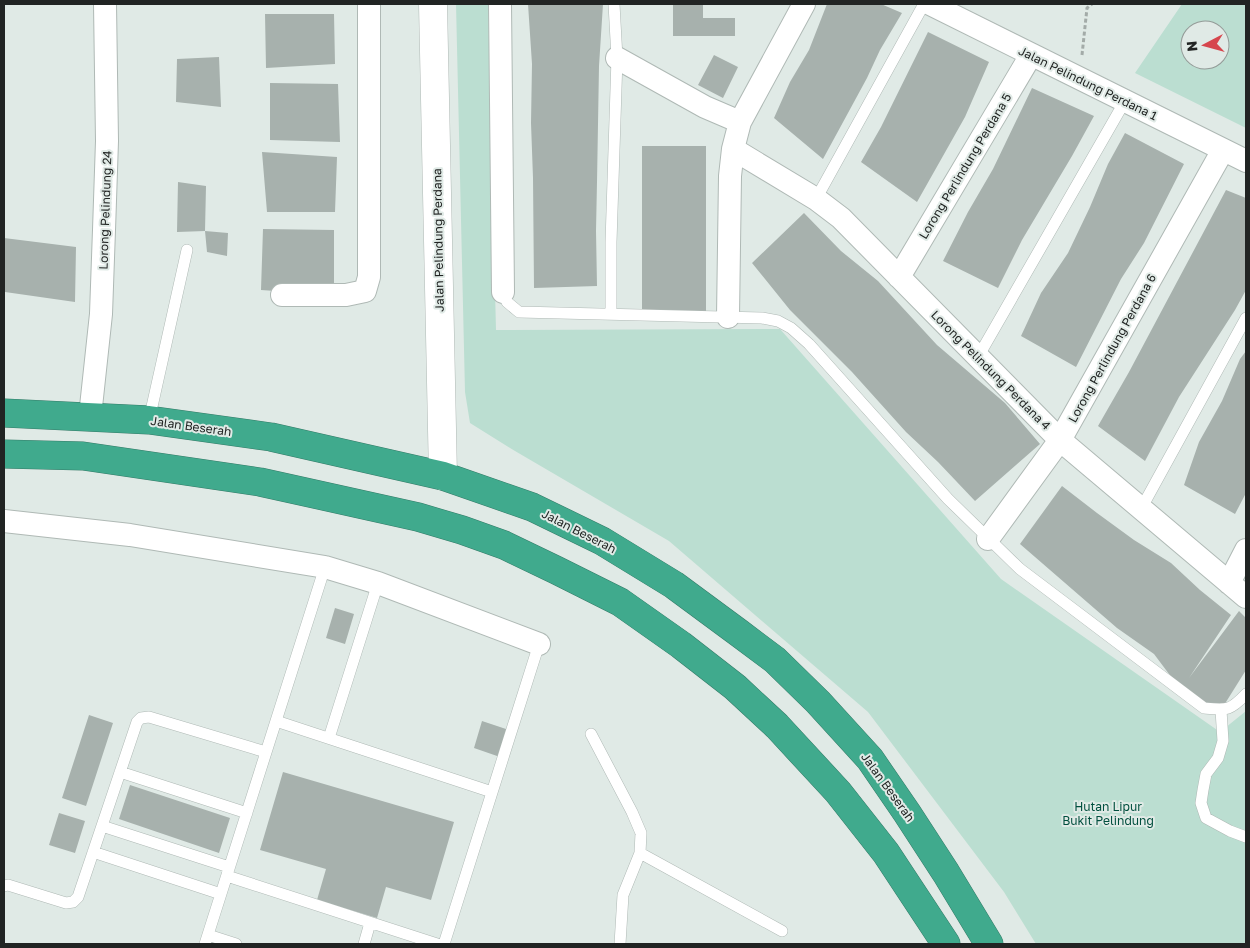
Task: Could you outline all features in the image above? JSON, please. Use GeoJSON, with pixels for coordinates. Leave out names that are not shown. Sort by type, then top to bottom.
{"type":"FeatureCollection","features":[{"type":"Feature","properties":{"kind":"highway","name":"Jalan Beserah"},"geometry":{"type":"LineString","coordinates":[[4,413],[149,420],[271,437],[443,476],[532,507],[602,541],[674,585],[775,660],[818,702],[870,760],[912,820],[989,944]]}},
{"type":"Feature","properties":{"kind":"highway"},"geometry":{"type":"LineString","coordinates":[[16,454],[84,456],[260,482],[418,517],[504,545],[620,602],[682,645],[735,687],[777,726],[838,792],[886,853],[946,944]]}},
{"type":"Feature","properties":{"kind":"street","name":"Lorong Pelindung 24"},"geometry":{"type":"LineString","coordinates":[[90,416],[101,314],[105,220],[107,141],[105,4]]}},
{"type":"Feature","properties":{"kind":"street"},"geometry":{"type":"LineString","coordinates":[[282,295],[346,295],[365,291],[369,277],[369,4]]}},
{"type":"Feature","properties":{"kind":"street","name":"Jalan Pelindung Perdana"},"geometry":{"type":"LineString","coordinates":[[433,4],[443,476]]}},
{"type":"Feature","properties":{"kind":"street"},"geometry":{"type":"LineString","coordinates":[[500,4],[502,292]]}},
{"type":"Feature","properties":{"kind":"street"},"geometry":{"type":"LineString","coordinates":[[728,318],[730,176],[733,149],[740,122],[803,9],[804,4]]}},
{"type":"Feature","properties":{"kind":"street","name":"Jalan Pelindung Perdana 1"},"geometry":{"type":"LineString","coordinates":[[930,4],[1246,161]]}},
{"type":"Feature","properties":{"kind":"street","name":"Lorong Perlindung Perdana 5"},"geometry":{"type":"LineString","coordinates":[[899,277],[1032,55]]}},
{"type":"Feature","properties":{"kind":"street"},"geometry":{"type":"LineString","coordinates":[[617,58],[705,107],[740,122]]}},
{"type":"Feature","properties":{"kind":"street","name":"Lorong Pelindung Perdana 4"},"geometry":{"type":"LineString","coordinates":[[733,149],[816,199],[842,218],[1060,440],[1246,597]]}},
{"type":"Feature","properties":{"kind":"street","name":"Lorong Perlindung Perdana 6"},"geometry":{"type":"LineString","coordinates":[[988,539],[1060,440],[1223,150]]}},
{"type":"Feature","properties":{"kind":"street"},"geometry":{"type":"LineString","coordinates":[[4,467],[16,454]]}},
{"type":"Feature","properties":{"kind":"street"},"geometry":{"type":"LineString","coordinates":[[4,522],[130,535],[325,567],[378,583],[539,644]]}},
{"type":"Feature","properties":{"kind":"street"},"geometry":{"type":"LineString","coordinates":[[1229,583],[1246,550]]}},
{"type":"Feature","properties":{"kind":"lane"},"geometry":{"type":"LineString","coordinates":[[612,314],[611,242],[617,58],[614,4]]}},
{"type":"Feature","properties":{"kind":"lane"},"geometry":{"type":"LineString","coordinates":[[816,199],[924,4]]}},
{"type":"Feature","properties":{"kind":"lane"},"geometry":{"type":"LineString","coordinates":[[978,357],[1125,101]]}},
{"type":"Feature","properties":{"kind":"lane"},"geometry":{"type":"LineString","coordinates":[[149,420],[187,250]]}},
{"type":"Feature","properties":{"kind":"lane"},"geometry":{"type":"LineString","coordinates":[[502,292],[507,302],[519,312],[762,318],[778,321],[791,328],[809,344],[948,499],[1020,569],[1204,708],[1221,710],[1235,706],[1246,694]]}},
{"type":"Feature","properties":{"kind":"lane"},"geometry":{"type":"LineString","coordinates":[[1141,509],[1246,318]]}},
{"type":"Feature","properties":{"kind":"lane"},"geometry":{"type":"LineString","coordinates":[[236,944],[206,940],[325,567]]}},
{"type":"Feature","properties":{"kind":"lane"},"geometry":{"type":"LineString","coordinates":[[329,738],[378,583]]}},
{"type":"Feature","properties":{"kind":"lane"},"geometry":{"type":"LineString","coordinates":[[444,944],[539,644]]}},
{"type":"Feature","properties":{"kind":"lane"},"geometry":{"type":"LineString","coordinates":[[1221,710],[1223,741],[1218,758],[1206,774],[1201,803],[1206,818],[1246,837]]}},
{"type":"Feature","properties":{"kind":"lane"},"geometry":{"type":"LineString","coordinates":[[4,886],[8,885],[66,904],[73,902],[78,897],[137,722],[141,718],[149,717],[266,752]]}},
{"type":"Feature","properties":{"kind":"lane"},"geometry":{"type":"LineString","coordinates":[[276,721],[492,792]]}},
{"type":"Feature","properties":{"kind":"lane"},"geometry":{"type":"LineString","coordinates":[[591,734],[632,812],[640,833],[640,853],[624,895],[620,944]]}},
{"type":"Feature","properties":{"kind":"lane"},"geometry":{"type":"LineString","coordinates":[[120,772],[247,813]]}},
{"type":"Feature","properties":{"kind":"lane"},"geometry":{"type":"LineString","coordinates":[[102,826],[370,923],[437,944]]}},
{"type":"Feature","properties":{"kind":"lane"},"geometry":{"type":"LineString","coordinates":[[93,852],[221,894]]}},
{"type":"Feature","properties":{"kind":"lane"},"geometry":{"type":"LineString","coordinates":[[640,853],[782,931]]}},
{"type":"Feature","properties":{"kind":"lane"},"geometry":{"type":"LineString","coordinates":[[364,944],[370,923]]}},
{"type":"Feature","properties":{"kind":"path"},"geometry":{"type":"LineString","coordinates":[[1080,78],[1087,8],[1092,4]]}},
{"type":"Feature","properties":{"kind":"green space","name":"Hutan Lipur Bukit Pelindung"},"geometry":{"type":"Polygon","coordinates":[[[456,4],[488,4],[496,330],[780,329],[1001,579],[1220,732],[1246,711],[1246,944],[1036,944],[1004,892],[868,712],[669,541],[470,423],[465,392],[456,4]]]}},
{"type":"Feature","properties":{"kind":"green space"},"geometry":{"type":"Polygon","coordinates":[[[1182,4],[1246,4],[1246,128],[1135,73],[1182,4]]]}},
{"type":"Feature","properties":{"kind":"building"},"geometry":{"type":"Polygon","coordinates":[[[528,4],[603,4],[599,66],[597,286],[534,288],[531,123],[532,64],[528,4]]]}},
{"type":"Feature","properties":{"kind":"building"},"geometry":{"type":"Polygon","coordinates":[[[673,4],[703,4],[703,18],[735,18],[735,36],[673,36],[673,4]]]}},
{"type":"Feature","properties":{"kind":"building"},"geometry":{"type":"Polygon","coordinates":[[[827,4],[881,4],[902,13],[880,50],[823,159],[774,118],[790,82],[809,50],[827,4]]]}},
{"type":"Feature","properties":{"kind":"building"},"geometry":{"type":"Polygon","coordinates":[[[265,14],[334,14],[335,64],[266,68],[265,14]]]}},
{"type":"Feature","properties":{"kind":"building"},"geometry":{"type":"Polygon","coordinates":[[[928,32],[989,62],[965,117],[917,202],[861,162],[881,127],[928,32]]]}},
{"type":"Feature","properties":{"kind":"building"},"geometry":{"type":"Polygon","coordinates":[[[714,55],[738,67],[723,98],[698,85],[714,55]]]}},
{"type":"Feature","properties":{"kind":"building"},"geometry":{"type":"Polygon","coordinates":[[[219,57],[221,107],[176,102],[177,59],[219,57]]]}},
{"type":"Feature","properties":{"kind":"building"},"geometry":{"type":"Polygon","coordinates":[[[270,83],[338,84],[340,142],[270,140],[270,83]]]}},
{"type":"Feature","properties":{"kind":"building"},"geometry":{"type":"Polygon","coordinates":[[[1032,88],[1094,116],[1022,240],[998,288],[943,261],[993,169],[1032,88]]]}},
{"type":"Feature","properties":{"kind":"building"},"geometry":{"type":"Polygon","coordinates":[[[1125,133],[1184,164],[1144,243],[1121,279],[1076,367],[1021,336],[1041,293],[1068,253],[1108,164],[1125,133]]]}},
{"type":"Feature","properties":{"kind":"building"},"geometry":{"type":"Polygon","coordinates":[[[642,146],[706,146],[706,311],[642,311],[642,146]]]}},
{"type":"Feature","properties":{"kind":"building"},"geometry":{"type":"Polygon","coordinates":[[[262,152],[337,157],[335,212],[267,212],[262,152]]]}},
{"type":"Feature","properties":{"kind":"building"},"geometry":{"type":"Polygon","coordinates":[[[178,182],[206,186],[205,231],[177,232],[178,182]]]}},
{"type":"Feature","properties":{"kind":"building"},"geometry":{"type":"Polygon","coordinates":[[[1226,190],[1246,198],[1246,290],[1179,397],[1145,461],[1098,426],[1129,372],[1226,190]]]}},
{"type":"Feature","properties":{"kind":"building"},"geometry":{"type":"Polygon","coordinates":[[[804,213],[841,251],[878,281],[937,345],[1005,403],[1040,444],[975,501],[906,432],[852,372],[790,310],[752,263],[804,213]]]}},
{"type":"Feature","properties":{"kind":"building"},"geometry":{"type":"Polygon","coordinates":[[[263,229],[334,230],[334,295],[261,290],[263,229]]]}},
{"type":"Feature","properties":{"kind":"building"},"geometry":{"type":"Polygon","coordinates":[[[205,231],[228,233],[227,256],[207,252],[205,231]]]}},
{"type":"Feature","properties":{"kind":"building"},"geometry":{"type":"Polygon","coordinates":[[[4,238],[76,247],[75,302],[5,292],[4,238]]]}},
{"type":"Feature","properties":{"kind":"building"},"geometry":{"type":"Polygon","coordinates":[[[1246,351],[1246,493],[1235,514],[1184,485],[1199,442],[1222,401],[1240,359],[1246,351]]]}},
{"type":"Feature","properties":{"kind":"building"},"geometry":{"type":"Polygon","coordinates":[[[1062,486],[1134,540],[1171,563],[1231,615],[1189,678],[1239,611],[1246,618],[1246,670],[1221,710],[1181,690],[1154,654],[1117,628],[1020,544],[1062,486]]]}},
{"type":"Feature","properties":{"kind":"building"},"geometry":{"type":"Polygon","coordinates":[[[335,608],[354,614],[345,644],[326,638],[335,608]]]}},
{"type":"Feature","properties":{"kind":"building"},"geometry":{"type":"Polygon","coordinates":[[[89,715],[113,723],[86,806],[62,798],[89,715]]]}},
{"type":"Feature","properties":{"kind":"building"},"geometry":{"type":"Polygon","coordinates":[[[482,721],[509,730],[500,757],[474,748],[482,721]]]}},
{"type":"Feature","properties":{"kind":"building"},"geometry":{"type":"Polygon","coordinates":[[[283,772],[454,822],[431,900],[386,887],[377,918],[317,900],[326,869],[260,850],[283,772]]]}},
{"type":"Feature","properties":{"kind":"building"},"geometry":{"type":"Polygon","coordinates":[[[130,785],[230,818],[219,853],[119,819],[130,785]]]}},
{"type":"Feature","properties":{"kind":"building"},"geometry":{"type":"Polygon","coordinates":[[[59,813],[85,821],[75,853],[49,845],[59,813]]]}}]}
